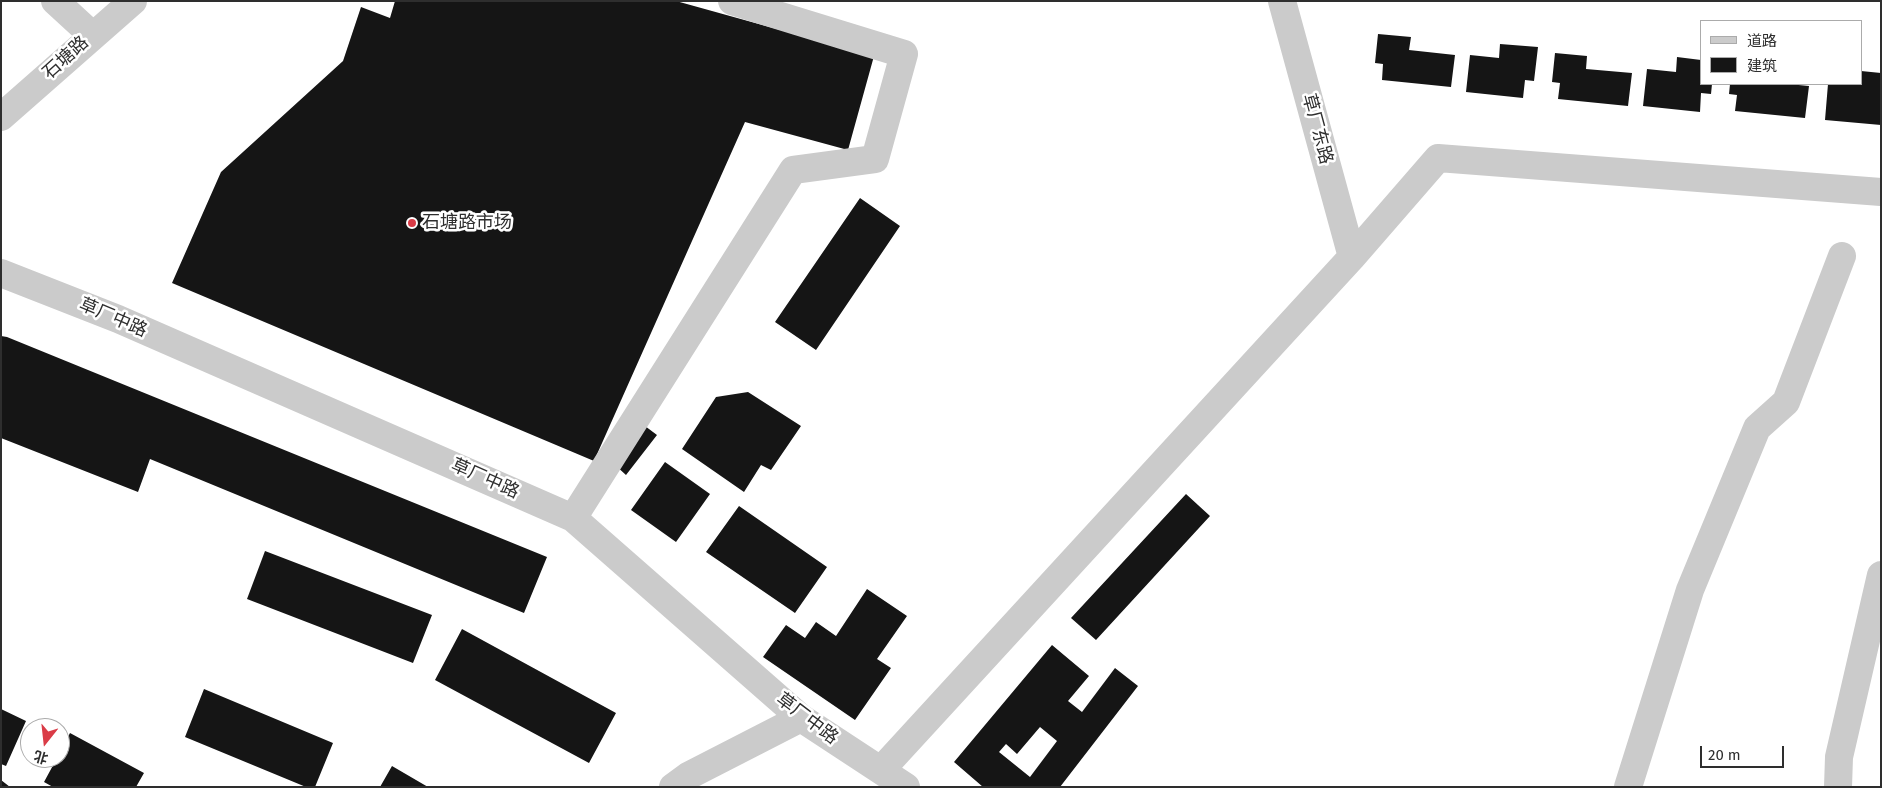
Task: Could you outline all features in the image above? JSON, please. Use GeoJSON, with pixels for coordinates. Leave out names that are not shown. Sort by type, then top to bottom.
{"type":"FeatureCollection","features":[{"type":"Feature","properties":{"kind":"street"},"geometry":{"type":"LineString","coordinates":[[55,1],[92,35]]}},
{"type":"Feature","properties":{"kind":"street","name":"石塘路"},"geometry":{"type":"LineString","coordinates":[[1,117],[92,35],[133,1]]}},
{"type":"Feature","properties":{"kind":"street"},"geometry":{"type":"LineString","coordinates":[[573,518],[793,170],[874,159],[904,54],[732,1]]}},
{"type":"Feature","properties":{"kind":"street","name":"草厂东路"},"geometry":{"type":"LineString","coordinates":[[1282,1],[1352,257]]}},
{"type":"Feature","properties":{"kind":"street"},"geometry":{"type":"LineString","coordinates":[[881,770],[1352,257],[1438,158],[1881,192]]}},
{"type":"Feature","properties":{"kind":"street"},"geometry":{"type":"LineString","coordinates":[[1628,787],[1693,581],[1757,428],[1786,402],[1842,256]]}},
{"type":"Feature","properties":{"kind":"street","name":"草厂中路"},"geometry":{"type":"LineString","coordinates":[[1,274],[118,319],[573,518],[801,718],[906,787]]}},
{"type":"Feature","properties":{"kind":"street"},"geometry":{"type":"LineString","coordinates":[[1838,787],[1839,757],[1881,575]]}},
{"type":"Feature","properties":{"kind":"street"},"geometry":{"type":"LineString","coordinates":[[673,787],[688,776],[801,718]]}},
{"type":"Feature","properties":{"kind":"building"},"geometry":{"type":"Polygon","coordinates":[[[395,1],[676,1],[874,56],[848,150],[745,122],[594,461],[172,283],[221,172],[343,61],[361,7],[390,18],[395,1]]]}},
{"type":"Feature","properties":{"kind":"building"},"geometry":{"type":"Polygon","coordinates":[[[1378,34],[1411,37],[1409,50],[1455,55],[1451,87],[1382,80],[1383,64],[1375,63],[1378,34]]]}},
{"type":"Feature","properties":{"kind":"building"},"geometry":{"type":"Polygon","coordinates":[[[1500,44],[1538,47],[1534,81],[1525,80],[1523,98],[1466,92],[1470,55],[1499,58],[1500,44]]]}},
{"type":"Feature","properties":{"kind":"building"},"geometry":{"type":"Polygon","coordinates":[[[1555,53],[1587,56],[1586,69],[1632,73],[1628,106],[1558,99],[1560,83],[1552,82],[1555,53]]]}},
{"type":"Feature","properties":{"kind":"building"},"geometry":{"type":"Polygon","coordinates":[[[1677,57],[1700,60],[1700,85],[1712,85],[1711,94],[1701,93],[1700,112],[1643,106],[1647,69],[1676,72],[1677,57]]]}},
{"type":"Feature","properties":{"kind":"building"},"geometry":{"type":"Polygon","coordinates":[[[1862,71],[1881,73],[1881,125],[1825,120],[1828,85],[1862,85],[1862,71]]]}},
{"type":"Feature","properties":{"kind":"building"},"geometry":{"type":"Polygon","coordinates":[[[1730,85],[1809,86],[1805,118],[1735,111],[1737,95],[1729,94],[1730,85]]]}},
{"type":"Feature","properties":{"kind":"building"},"geometry":{"type":"Polygon","coordinates":[[[860,198],[900,226],[816,350],[775,322],[860,198]]]}},
{"type":"Feature","properties":{"kind":"building"},"geometry":{"type":"Polygon","coordinates":[[[1,336],[547,557],[524,613],[150,459],[138,492],[1,438],[1,336]]]}},
{"type":"Feature","properties":{"kind":"building"},"geometry":{"type":"Polygon","coordinates":[[[748,392],[801,426],[771,470],[761,465],[744,492],[682,449],[716,397],[748,392]]]}},
{"type":"Feature","properties":{"kind":"building"},"geometry":{"type":"Polygon","coordinates":[[[645,426],[657,435],[626,475],[615,465],[645,426]]]}},
{"type":"Feature","properties":{"kind":"building"},"geometry":{"type":"Polygon","coordinates":[[[665,462],[710,494],[676,542],[631,510],[665,462]]]}},
{"type":"Feature","properties":{"kind":"building"},"geometry":{"type":"Polygon","coordinates":[[[1186,494],[1210,516],[1096,640],[1071,618],[1186,494]]]}},
{"type":"Feature","properties":{"kind":"building"},"geometry":{"type":"Polygon","coordinates":[[[739,506],[827,567],[795,613],[706,552],[739,506]]]}},
{"type":"Feature","properties":{"kind":"building"},"geometry":{"type":"Polygon","coordinates":[[[265,551],[432,615],[413,663],[247,599],[265,551]]]}},
{"type":"Feature","properties":{"kind":"building"},"geometry":{"type":"Polygon","coordinates":[[[867,589],[907,616],[877,659],[891,668],[855,720],[763,657],[786,625],[805,638],[816,622],[836,636],[867,589]]]}},
{"type":"Feature","properties":{"kind":"building"},"geometry":{"type":"Polygon","coordinates":[[[462,629],[616,713],[589,763],[435,680],[462,629]]]}},
{"type":"Feature","properties":{"kind":"building"},"geometry":{"type":"Polygon","coordinates":[[[1052,645],[1089,676],[1068,701],[1082,712],[1115,668],[1138,686],[1060,787],[983,787],[954,762],[1052,645]],[[1040,727],[1017,754],[1006,744],[999,752],[1030,777],[1057,741],[1040,727]]]}},
{"type":"Feature","properties":{"kind":"building"},"geometry":{"type":"Polygon","coordinates":[[[204,689],[333,743],[315,787],[306,787],[185,737],[204,689]]]}},
{"type":"Feature","properties":{"kind":"building"},"geometry":{"type":"Polygon","coordinates":[[[1,709],[20,718],[20,734],[6,766],[1,764],[1,709]]]}},
{"type":"Feature","properties":{"kind":"building"},"geometry":{"type":"Polygon","coordinates":[[[70,733],[144,773],[136,787],[53,787],[44,782],[52,768],[70,768],[70,733]]]}},
{"type":"Feature","properties":{"kind":"building"},"geometry":{"type":"Polygon","coordinates":[[[392,766],[428,787],[380,787],[392,766]]]}},
{"type":"Feature","properties":{"kind":"building"},"geometry":{"type":"Polygon","coordinates":[[[1,780],[10,787],[1,787],[1,780]]]}},
{"type":"Feature","properties":{"kind":"place","name":"石塘路市场"},"geometry":{"type":"Point","coordinates":[412,223]}}]}
